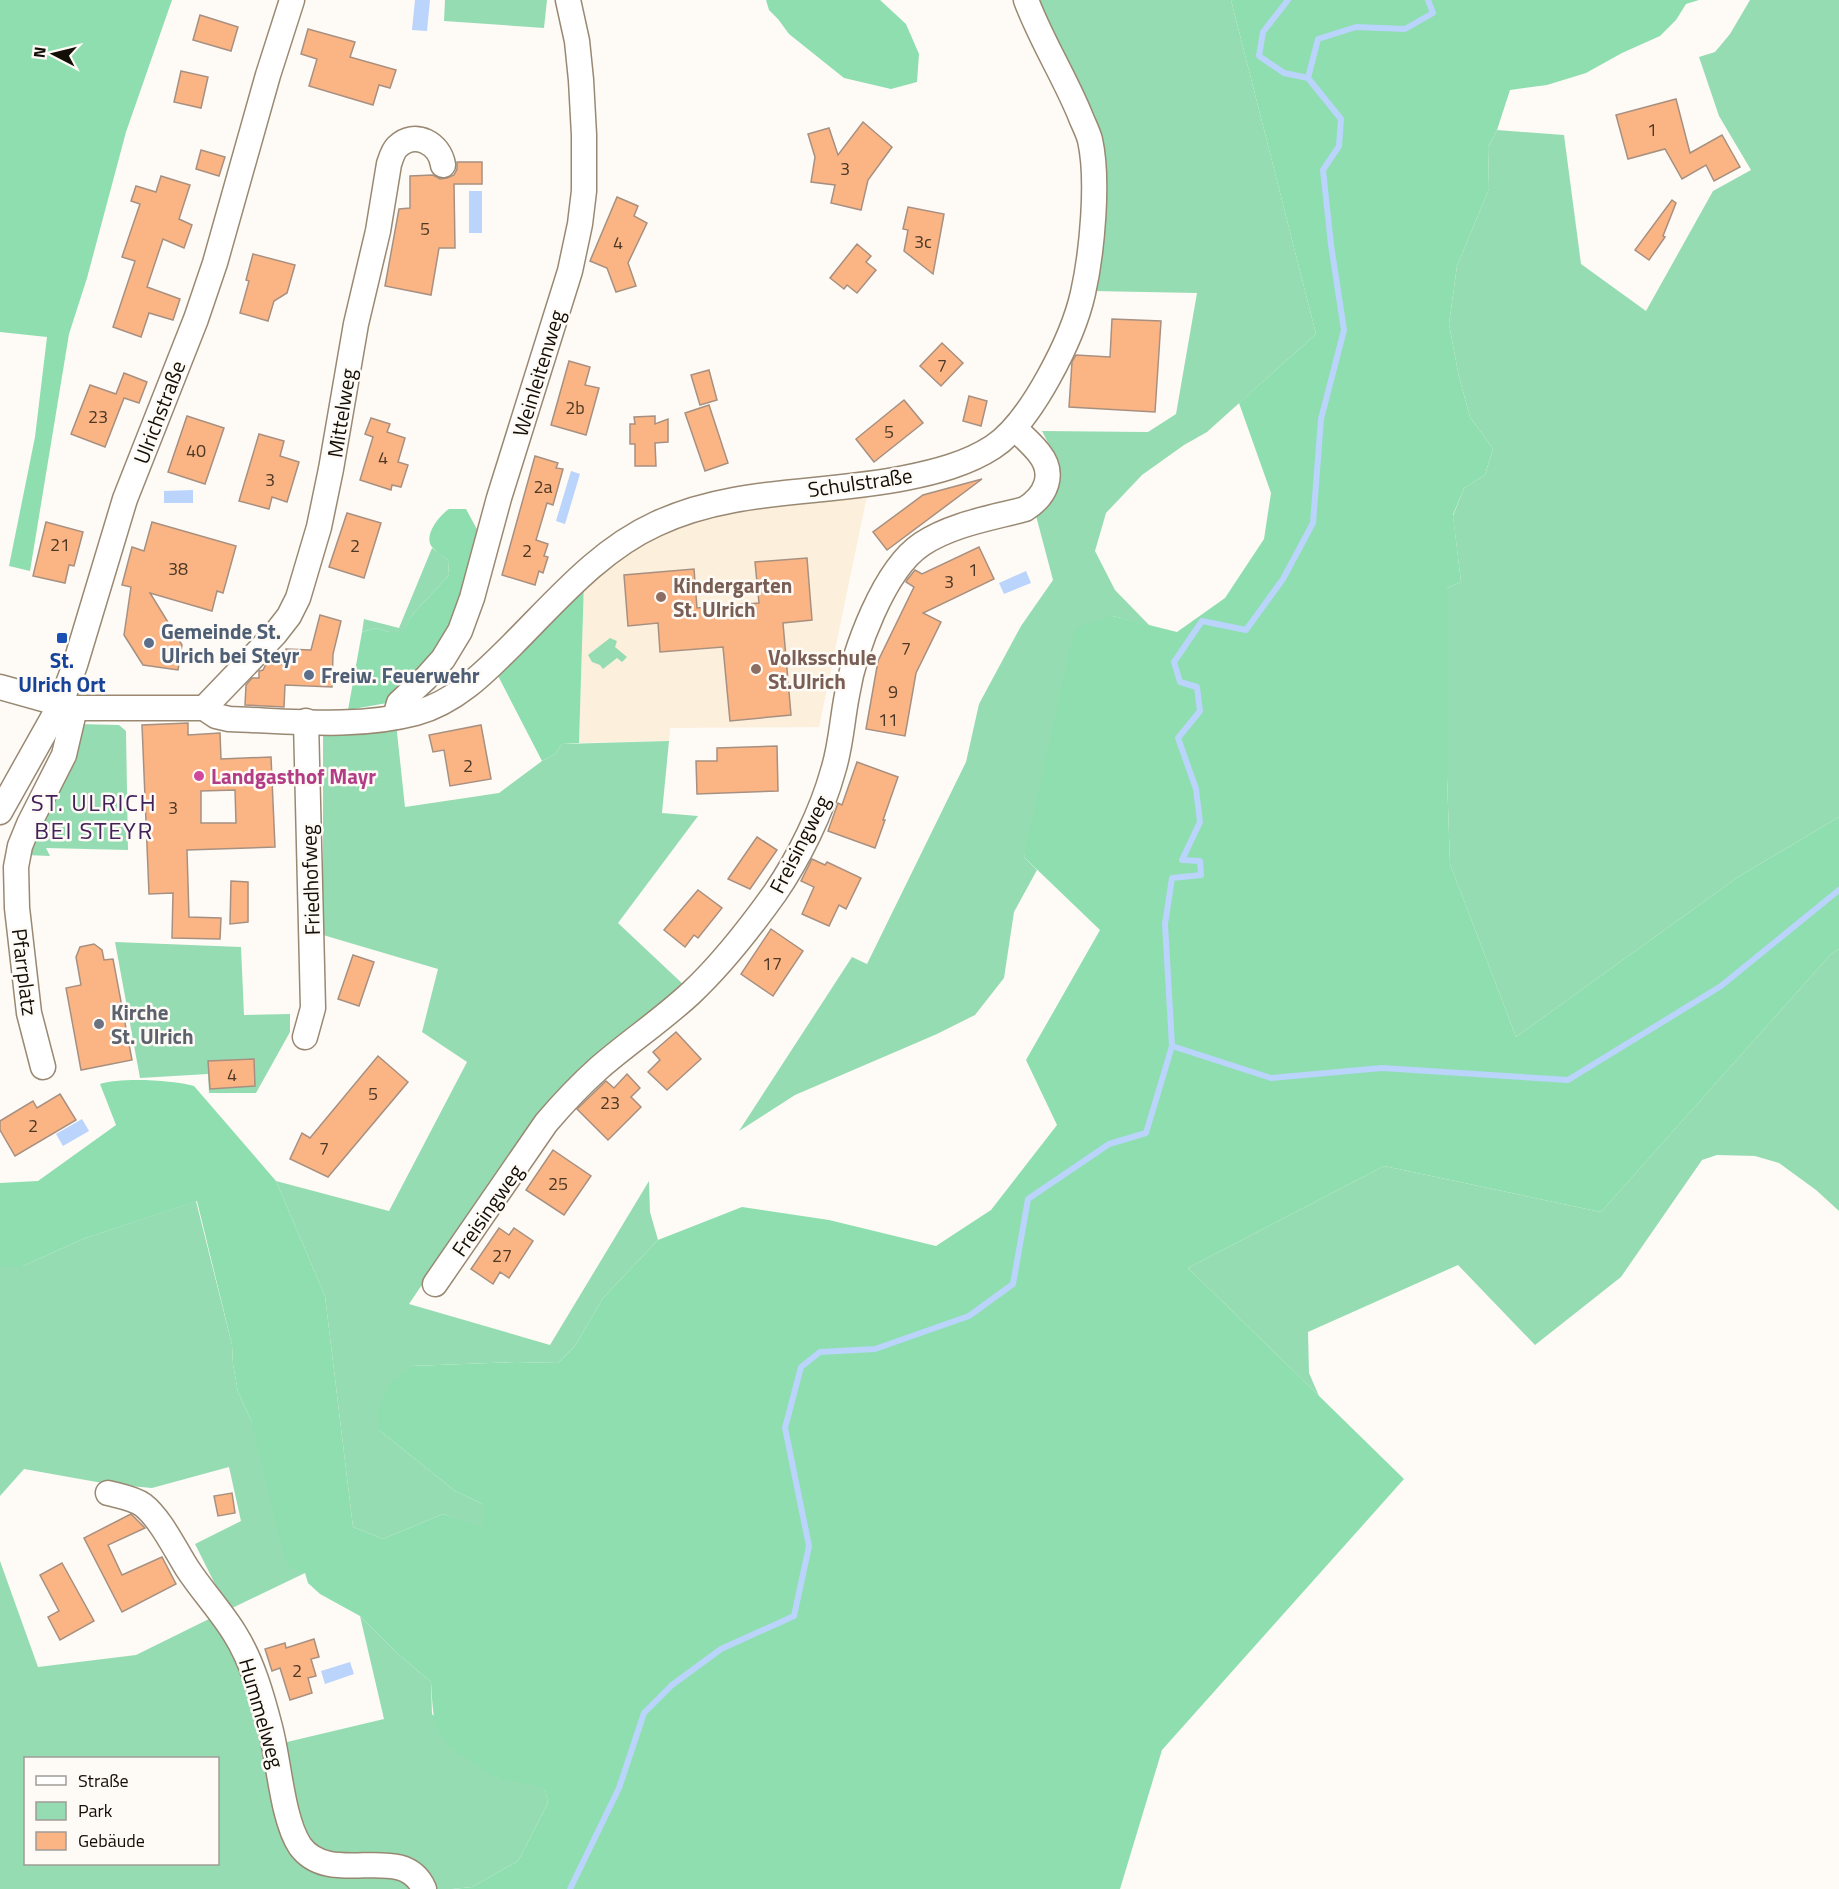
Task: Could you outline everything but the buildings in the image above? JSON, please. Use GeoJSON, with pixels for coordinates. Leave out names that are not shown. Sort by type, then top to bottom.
{"type":"FeatureCollection","features":[{"type":"Feature","properties":{"kind":"street","name":"Ulrichstraße"},"geometry":{"type":"LineString","coordinates":[[0,812],[68,707],[75,665],[125,499],[196,319],[215,263],[268,75],[292,0]]}},
{"type":"Feature","properties":{"kind":"street","name":"Weinleitenweg"},"geometry":{"type":"LineString","coordinates":[[395,717],[399,703],[426,678],[443,658],[464,620],[499,498],[570,271],[584,191],[584,135],[580,70],[568,0]]}},
{"type":"Feature","properties":{"kind":"street","name":"Schulstraße"},"geometry":{"type":"LineString","coordinates":[[306,722],[352,722],[395,717],[417,712],[447,700],[474,681],[598,560],[656,524],[725,502],[772,494],[868,484],[938,470],[973,458],[995,446],[1015,429],[1040,392],[1062,350],[1078,309],[1084,285],[1093,221],[1090,140],[1026,0]]}},
{"type":"Feature","properties":{"kind":"street","name":"Mittelweg"},"geometry":{"type":"LineString","coordinates":[[204,708],[275,634],[289,616],[298,598],[319,527],[332,469],[356,324],[373,258],[393,152],[406,141],[422,140],[430,143],[439,151],[443,165]]}},
{"type":"Feature","properties":{"kind":"street","name":"Freisingweg"},"geometry":{"type":"LineString","coordinates":[[435,1284],[546,1123],[566,1099],[599,1068],[692,992],[735,945],[774,894],[802,846],[827,789],[840,741],[852,671],[869,621],[884,591],[906,558],[921,544],[937,535],[1025,509],[1036,502],[1044,492],[1047,480],[1046,465],[1039,453],[1015,429]]}},
{"type":"Feature","properties":{"kind":"street"},"geometry":{"type":"LineString","coordinates":[[0,687],[68,707],[204,708],[216,716],[229,719],[306,722]]}},
{"type":"Feature","properties":{"kind":"street","name":"Pfarrplatz"},"geometry":{"type":"LineString","coordinates":[[43,1066],[29,1013],[17,908],[16,867],[20,846],[29,824],[64,755],[68,707]]}},
{"type":"Feature","properties":{"kind":"street","name":"Friedhofweg"},"geometry":{"type":"LineString","coordinates":[[305,1037],[314,1008],[306,722]]}},
{"type":"Feature","properties":{"kind":"street","name":"Hummelweg"},"geometry":{"type":"LineString","coordinates":[[108,1493],[142,1504],[153,1515],[200,1588],[234,1632],[253,1675],[270,1727],[288,1819],[301,1847],[312,1858],[337,1866],[388,1865],[403,1868],[421,1881],[424,1889]]}},
{"type":"Feature","properties":{"kind":"shaded area"},"geometry":{"type":"Polygon","coordinates":[[[868,491],[819,727],[670,728],[669,741],[579,743],[584,581],[637,541],[722,507],[868,491]]]}},
{"type":"Feature","properties":{"kind":"green space"},"geometry":{"type":"Polygon","coordinates":[[[0,0],[172,0],[126,132],[87,278],[69,334],[30,571],[9,566],[35,437],[47,337],[0,332],[0,0]]]}},
{"type":"Feature","properties":{"kind":"green space"},"geometry":{"type":"Polygon","coordinates":[[[445,0],[547,0],[544,28],[444,21],[445,0]]]}},
{"type":"Feature","properties":{"kind":"green space"},"geometry":{"type":"Polygon","coordinates":[[[766,0],[880,0],[906,24],[919,54],[917,82],[891,89],[844,78],[789,34],[769,10],[766,0]]]}},
{"type":"Feature","properties":{"kind":"green space"},"geometry":{"type":"Polygon","coordinates":[[[1038,0],[1231,0],[1316,334],[1207,432],[1184,445],[1142,475],[1106,513],[1095,551],[1115,590],[1150,626],[1113,616],[1024,857],[1037,870],[1014,912],[1004,978],[975,1015],[937,1034],[795,1095],[739,1131],[852,957],[867,964],[966,762],[979,704],[1021,626],[1053,580],[1035,512],[1051,489],[1057,473],[1054,456],[1042,431],[1148,432],[1176,414],[1197,293],[1092,291],[1102,169],[1038,0]]]}},
{"type":"Feature","properties":{"kind":"green space"},"geometry":{"type":"Polygon","coordinates":[[[1231,0],[1699,0],[1686,4],[1676,20],[1660,36],[1586,73],[1547,85],[1510,90],[1497,130],[1488,147],[1489,189],[1457,266],[1449,324],[1459,377],[1470,417],[1493,449],[1485,475],[1464,488],[1453,515],[1461,582],[1447,588],[1447,777],[1450,864],[1516,1037],[1738,877],[1839,817],[1839,949],[1831,954],[1601,1212],[1384,1166],[1188,1268],[1404,1479],[1162,1750],[1120,1889],[452,1889],[472,1887],[518,1861],[548,1803],[545,1789],[493,1776],[449,1745],[442,1737],[435,1720],[431,1682],[397,1653],[360,1616],[320,1594],[308,1583],[305,1573],[287,1565],[251,1420],[238,1392],[232,1345],[197,1201],[83,1239],[23,1266],[0,1266],[0,1183],[38,1181],[116,1125],[100,1084],[147,1080],[194,1086],[276,1181],[325,1296],[353,1527],[383,1539],[443,1514],[483,1527],[483,1504],[455,1491],[379,1430],[378,1408],[391,1383],[411,1366],[515,1362],[558,1363],[575,1346],[603,1298],[658,1240],[742,1207],[829,1220],[936,1246],[991,1210],[1057,1125],[1026,1060],[1100,930],[1024,857],[1075,628],[1113,616],[1177,632],[1225,598],[1264,539],[1271,493],[1239,403],[1316,334],[1231,0]]]}},
{"type":"Feature","properties":{"kind":"green space"},"geometry":{"type":"Polygon","coordinates":[[[1750,0],[1839,0],[1839,817],[1738,877],[1516,1037],[1450,864],[1447,777],[1447,588],[1461,582],[1453,516],[1464,488],[1485,475],[1493,449],[1470,417],[1459,377],[1449,324],[1457,266],[1489,189],[1488,147],[1497,130],[1564,135],[1581,264],[1646,311],[1713,191],[1751,170],[1719,116],[1699,57],[1715,52],[1730,34],[1750,0]]]}},
{"type":"Feature","properties":{"kind":"green space"},"geometry":{"type":"Polygon","coordinates":[[[449,509],[466,509],[479,533],[455,632],[387,703],[348,710],[362,632],[376,628],[389,632],[403,632],[413,614],[449,575],[448,560],[432,547],[430,537],[437,520],[449,509]]]}},
{"type":"Feature","properties":{"kind":"green space"},"geometry":{"type":"Polygon","coordinates":[[[432,548],[448,560],[449,575],[413,614],[403,633],[376,628],[362,632],[364,619],[399,628],[432,548]]]}},
{"type":"Feature","properties":{"kind":"green space"},"geometry":{"type":"Polygon","coordinates":[[[584,581],[579,743],[562,744],[555,754],[542,761],[495,670],[584,581]]]}},
{"type":"Feature","properties":{"kind":"green space"},"geometry":{"type":"Polygon","coordinates":[[[610,638],[617,641],[615,647],[627,657],[622,662],[617,658],[603,669],[592,662],[588,655],[610,638]]]}},
{"type":"Feature","properties":{"kind":"green space"},"geometry":{"type":"Polygon","coordinates":[[[396,723],[405,807],[499,793],[555,754],[562,744],[669,741],[662,813],[698,816],[618,923],[685,986],[669,1001],[436,1264],[409,1304],[550,1345],[649,1181],[650,1212],[658,1240],[603,1298],[575,1346],[558,1363],[515,1362],[411,1366],[379,1430],[455,1491],[483,1504],[483,1528],[443,1514],[383,1539],[353,1527],[325,1296],[276,1181],[389,1211],[467,1062],[422,1032],[438,969],[323,935],[323,732],[396,723]]]}},
{"type":"Feature","properties":{"kind":"green space"},"geometry":{"type":"Polygon","coordinates":[[[80,724],[119,725],[126,731],[128,850],[46,848],[50,856],[26,855],[80,724]]]}},
{"type":"Feature","properties":{"kind":"green space"},"geometry":{"type":"Polygon","coordinates":[[[115,942],[241,947],[244,1015],[290,1014],[290,1032],[256,1093],[209,1093],[208,1074],[140,1078],[115,942]]]}},
{"type":"Feature","properties":{"kind":"green space"},"geometry":{"type":"Polygon","coordinates":[[[1839,949],[1839,1211],[1816,1190],[1779,1163],[1755,1156],[1717,1155],[1702,1160],[1621,1277],[1535,1345],[1458,1265],[1308,1332],[1309,1373],[1319,1396],[1188,1268],[1384,1166],[1601,1212],[1831,954],[1839,949]]]}},
{"type":"Feature","properties":{"kind":"green space"},"geometry":{"type":"Polygon","coordinates":[[[196,1201],[232,1345],[238,1392],[251,1420],[305,1573],[228,1610],[195,1544],[241,1521],[229,1467],[152,1488],[108,1484],[24,1469],[0,1496],[0,1266],[23,1266],[83,1239],[196,1201]]]}},
{"type":"Feature","properties":{"kind":"green space"},"geometry":{"type":"Polygon","coordinates":[[[0,1561],[38,1667],[136,1655],[213,1617],[232,1643],[266,1747],[384,1719],[360,1616],[397,1653],[431,1682],[432,1714],[496,1777],[529,1782],[545,1788],[548,1803],[518,1861],[472,1887],[452,1889],[0,1889],[0,1561]]]}},
{"type":"Feature","properties":{"kind":"water"},"geometry":{"type":"Polygon","coordinates":[[[415,0],[430,0],[427,31],[412,30],[415,0]]]}},
{"type":"Feature","properties":{"kind":"water"},"geometry":{"type":"Polygon","coordinates":[[[469,191],[482,191],[482,233],[469,233],[469,191]]]}},
{"type":"Feature","properties":{"kind":"water"},"geometry":{"type":"Polygon","coordinates":[[[571,471],[580,474],[565,524],[556,521],[571,471]]]}},
{"type":"Feature","properties":{"kind":"water"},"geometry":{"type":"Polygon","coordinates":[[[193,490],[193,503],[164,503],[164,491],[193,490]]]}},
{"type":"Feature","properties":{"kind":"water"},"geometry":{"type":"Polygon","coordinates":[[[1026,571],[1031,583],[1004,594],[999,583],[1026,571]]]}},
{"type":"Feature","properties":{"kind":"water"},"geometry":{"type":"Polygon","coordinates":[[[82,1119],[89,1131],[63,1146],[56,1134],[82,1119]]]}},
{"type":"Feature","properties":{"kind":"water"},"geometry":{"type":"Polygon","coordinates":[[[350,1662],[354,1674],[325,1684],[321,1671],[350,1662]]]}},
{"type":"Feature","properties":{"kind":"waterway"},"geometry":{"type":"LineString","coordinates":[[570,1889],[619,1788],[644,1713],[672,1685],[721,1649],[794,1616],[809,1546],[785,1428],[801,1367],[820,1352],[875,1349],[969,1316],[1013,1284],[1028,1199],[1109,1144],[1146,1133],[1172,1046],[1165,924],[1172,878],[1201,875],[1200,861],[1182,860],[1200,822],[1196,789],[1178,738],[1200,711],[1197,687],[1180,682],[1174,662],[1202,621],[1246,630],[1283,579],[1313,523],[1321,419],[1344,330],[1331,245],[1323,170],[1339,146],[1341,119],[1308,78],[1284,73],[1259,56],[1263,32],[1288,0]]}},
{"type":"Feature","properties":{"kind":"waterway"},"geometry":{"type":"LineString","coordinates":[[1308,78],[1318,39],[1356,27],[1405,29],[1433,13],[1428,0]]}},
{"type":"Feature","properties":{"kind":"waterway"},"geometry":{"type":"LineString","coordinates":[[1172,1046],[1271,1078],[1382,1068],[1568,1080],[1721,986],[1839,890]]}},
{"type":"Feature","properties":{"kind":"place","name":"Kindergarten St. Ulrich"},"geometry":{"type":"Point","coordinates":[661,597]}},
{"type":"Feature","properties":{"kind":"place","name":"St. Ulrich Ort"},"geometry":{"type":"Point","coordinates":[62,638]}},
{"type":"Feature","properties":{"kind":"place","name":"Gemeinde St. Ulrich bei Steyr"},"geometry":{"type":"Point","coordinates":[149,643]}},
{"type":"Feature","properties":{"kind":"place","name":"Volksschule St.Ulrich"},"geometry":{"type":"Point","coordinates":[756,669]}},
{"type":"Feature","properties":{"kind":"place","name":"Freiw. Feuerwehr"},"geometry":{"type":"Point","coordinates":[309,675]}},
{"type":"Feature","properties":{"kind":"place","name":"Landgasthof Mayr"},"geometry":{"type":"Point","coordinates":[199,776]}},
{"type":"Feature","properties":{"kind":"place","name":"Kirche St. Ulrich"},"geometry":{"type":"Point","coordinates":[99,1024]}},
{"type":"Feature","properties":{"kind":"district","name":"ST. ULRICH BEI STEYR"},"geometry":{"type":"Point","coordinates":[94,816]}}]}
